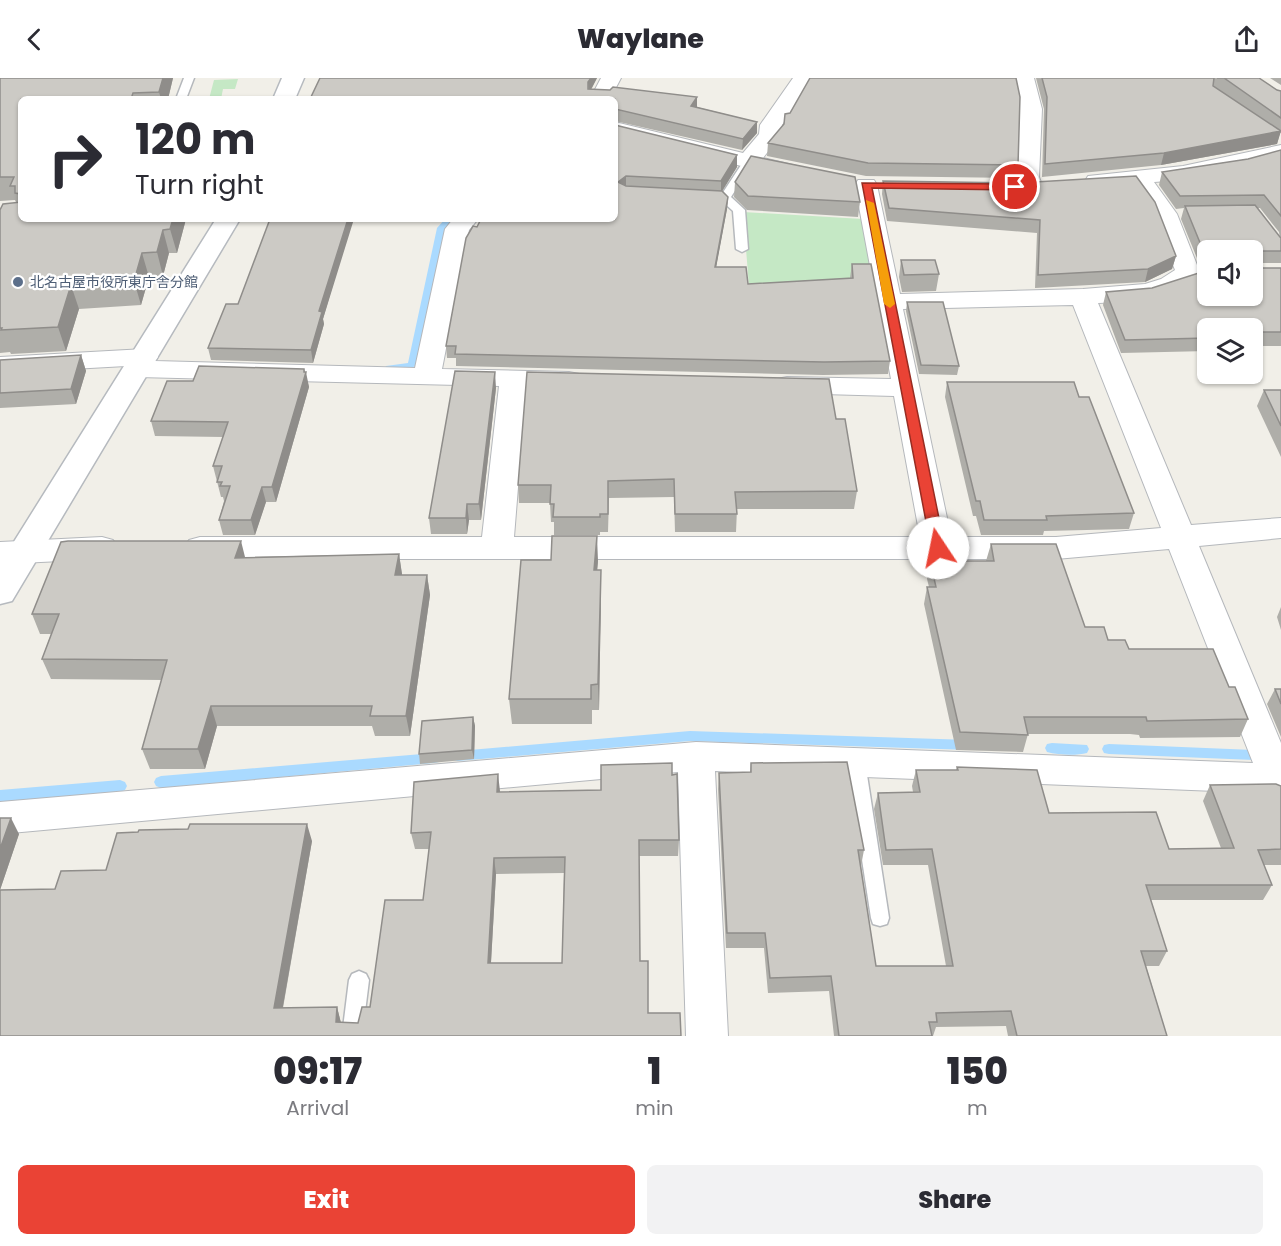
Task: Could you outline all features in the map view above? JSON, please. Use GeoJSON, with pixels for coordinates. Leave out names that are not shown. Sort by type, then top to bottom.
{"type":"FeatureCollection","features":[{"type":"Feature","properties":{"kind":"street"},"geometry":{"type":"LineString","coordinates":[[285,96],[293,78]]}},
{"type":"Feature","properties":{"kind":"street"},"geometry":{"type":"LineString","coordinates":[[601,96],[610,78]]}},
{"type":"Feature","properties":{"kind":"street"},"geometry":{"type":"LineString","coordinates":[[748,161],[770,135],[771,125],[803,78]]}},
{"type":"Feature","properties":{"kind":"street"},"geometry":{"type":"LineString","coordinates":[[1024,78],[1031,109],[1028,177],[1053,184]]}},
{"type":"Feature","properties":{"kind":"street"},"geometry":{"type":"LineString","coordinates":[[618,129],[808,175]]}},
{"type":"Feature","properties":{"kind":"street"},"geometry":{"type":"LineString","coordinates":[[1004,187],[1140,179],[1244,162],[1281,152]]}},
{"type":"Feature","properties":{"kind":"street"},"geometry":{"type":"LineString","coordinates":[[1140,179],[1171,214],[1197,270]]}},
{"type":"Feature","properties":{"kind":"street"},"geometry":{"type":"LineString","coordinates":[[867,184],[938,548]]}},
{"type":"Feature","properties":{"kind":"street"},"geometry":{"type":"LineString","coordinates":[[0,592],[13,552],[142,363],[226,222]]}},
{"type":"Feature","properties":{"kind":"street"},"geometry":{"type":"LineString","coordinates":[[427,377],[457,229],[463,222]]}},
{"type":"Feature","properties":{"kind":"street"},"geometry":{"type":"LineString","coordinates":[[889,302],[1083,297],[1148,291],[1197,272]]}},
{"type":"Feature","properties":{"kind":"street"},"geometry":{"type":"LineString","coordinates":[[0,819],[696,756],[856,762],[1276,771],[1083,297]]}},
{"type":"Feature","properties":{"kind":"street"},"geometry":{"type":"LineString","coordinates":[[0,365],[142,363],[427,377],[592,381]]}},
{"type":"Feature","properties":{"kind":"street"},"geometry":{"type":"LineString","coordinates":[[497,548],[513,379]]}},
{"type":"Feature","properties":{"kind":"street"},"geometry":{"type":"LineString","coordinates":[[766,384],[906,388]]}},
{"type":"Feature","properties":{"kind":"street"},"geometry":{"type":"LineString","coordinates":[[166,548],[1056,548],[1281,528]]}},
{"type":"Feature","properties":{"kind":"street"},"geometry":{"type":"LineString","coordinates":[[13,552],[131,548]]}},
{"type":"Feature","properties":{"kind":"street"},"geometry":{"type":"LineString","coordinates":[[696,756],[707,1036]]}},
{"type":"Feature","properties":{"kind":"lane"},"geometry":{"type":"LineString","coordinates":[[182,96],[189,78]]}},
{"type":"Feature","properties":{"kind":"lane"},"geometry":{"type":"LineString","coordinates":[[724,198],[748,161]]}},
{"type":"Feature","properties":{"kind":"lane"},"geometry":{"type":"LineString","coordinates":[[692,196],[724,198],[739,210],[742,249]]}},
{"type":"Feature","properties":{"kind":"lane"},"geometry":{"type":"LineString","coordinates":[[856,762],[880,918]]}},
{"type":"Feature","properties":{"kind":"lane"},"geometry":{"type":"LineString","coordinates":[[352,1036],[359,980]]}},
{"type":"Feature","properties":{"kind":"green space"},"geometry":{"type":"Polygon","coordinates":[[[238,79],[235,89],[223,89],[222,96],[210,96],[214,80],[238,79]]]}},
{"type":"Feature","properties":{"kind":"green space"},"geometry":{"type":"Polygon","coordinates":[[[743,212],[863,219],[876,286],[749,286],[743,212]]]}},
{"type":"Feature","properties":{"kind":"building"},"geometry":{"type":"Polygon","coordinates":[[[0,78],[163,78],[159,92],[133,93],[132,96],[18,96],[18,194],[15,193],[15,186],[10,186],[14,177],[0,177],[0,78]]]}},
{"type":"Feature","properties":{"kind":"building"},"geometry":{"type":"Polygon","coordinates":[[[320,78],[591,78],[588,82],[588,89],[610,90],[613,87],[697,97],[691,106],[757,122],[743,139],[618,110],[618,96],[311,96],[320,78]]]}},
{"type":"Feature","properties":{"kind":"building"},"geometry":{"type":"Polygon","coordinates":[[[810,78],[1016,78],[1020,97],[1018,165],[868,163],[768,143],[784,124],[785,114],[790,113],[810,78]]]}},
{"type":"Feature","properties":{"kind":"building"},"geometry":{"type":"Polygon","coordinates":[[[1042,78],[1214,78],[1213,86],[1281,131],[1164,153],[1045,164],[1047,97],[1042,78]]]}},
{"type":"Feature","properties":{"kind":"building"},"geometry":{"type":"Polygon","coordinates":[[[1224,78],[1259,78],[1281,91],[1281,118],[1224,78]]]}},
{"type":"Feature","properties":{"kind":"building"},"geometry":{"type":"Polygon","coordinates":[[[618,126],[737,155],[721,181],[626,176],[618,182],[618,126]]]}},
{"type":"Feature","properties":{"kind":"building"},"geometry":{"type":"Polygon","coordinates":[[[1281,150],[1281,216],[1264,195],[1180,196],[1162,172],[1248,159],[1281,150]]]}},
{"type":"Feature","properties":{"kind":"building"},"geometry":{"type":"Polygon","coordinates":[[[751,156],[855,177],[860,202],[748,196],[735,182],[751,156]]]}},
{"type":"Feature","properties":{"kind":"building"},"geometry":{"type":"Polygon","coordinates":[[[1136,176],[1155,202],[1176,256],[1148,269],[1038,275],[1040,220],[889,208],[883,181],[1018,183],[1136,176]]]}},
{"type":"Feature","properties":{"kind":"building"},"geometry":{"type":"Polygon","coordinates":[[[618,182],[626,186],[722,191],[728,197],[715,267],[746,267],[748,284],[853,278],[852,264],[871,264],[890,361],[824,362],[455,354],[456,346],[446,346],[466,238],[473,226],[477,227],[480,222],[618,222],[618,182]]]}},
{"type":"Feature","properties":{"kind":"building"},"geometry":{"type":"Polygon","coordinates":[[[18,202],[18,222],[172,222],[170,229],[163,230],[157,252],[142,253],[134,281],[71,285],[58,327],[1,330],[0,210],[3,204],[18,202]]]}},
{"type":"Feature","properties":{"kind":"building"},"geometry":{"type":"Polygon","coordinates":[[[1255,205],[1281,238],[1281,251],[1263,251],[1263,240],[1199,240],[1185,206],[1255,205]]]}},
{"type":"Feature","properties":{"kind":"building"},"geometry":{"type":"Polygon","coordinates":[[[269,222],[347,222],[319,311],[322,312],[311,350],[208,348],[226,304],[238,304],[269,222]]]}},
{"type":"Feature","properties":{"kind":"building"},"geometry":{"type":"Polygon","coordinates":[[[901,260],[935,260],[939,274],[904,275],[901,260]]]}},
{"type":"Feature","properties":{"kind":"building"},"geometry":{"type":"Polygon","coordinates":[[[1263,268],[1281,268],[1281,332],[1263,332],[1263,318],[1197,318],[1197,338],[1125,340],[1106,292],[1152,288],[1197,274],[1197,306],[1263,306],[1263,268]]]}},
{"type":"Feature","properties":{"kind":"building"},"geometry":{"type":"Polygon","coordinates":[[[907,302],[943,302],[959,366],[921,365],[907,302]]]}},
{"type":"Feature","properties":{"kind":"building"},"geometry":{"type":"Polygon","coordinates":[[[81,355],[71,389],[0,393],[0,360],[81,355]]]}},
{"type":"Feature","properties":{"kind":"building"},"geometry":{"type":"Polygon","coordinates":[[[199,366],[304,369],[306,372],[272,487],[262,487],[251,520],[219,520],[230,486],[220,486],[222,482],[217,482],[222,466],[213,466],[228,422],[151,421],[167,381],[193,381],[199,366]]]}},
{"type":"Feature","properties":{"kind":"building"},"geometry":{"type":"Polygon","coordinates":[[[455,371],[495,372],[479,504],[467,504],[466,518],[429,518],[455,371]]]}},
{"type":"Feature","properties":{"kind":"building"},"geometry":{"type":"Polygon","coordinates":[[[527,372],[829,379],[836,419],[845,419],[857,491],[735,492],[737,514],[675,514],[674,479],[608,481],[608,514],[600,514],[600,517],[553,517],[554,504],[550,504],[551,485],[518,485],[527,372]]]}},
{"type":"Feature","properties":{"kind":"building"},"geometry":{"type":"Polygon","coordinates":[[[947,382],[1074,382],[1079,397],[1089,397],[1134,513],[1046,516],[1047,520],[984,520],[980,501],[976,501],[947,382]]]}},
{"type":"Feature","properties":{"kind":"building"},"geometry":{"type":"Polygon","coordinates":[[[1264,390],[1281,390],[1281,426],[1264,390]]]}},
{"type":"Feature","properties":{"kind":"building"},"geometry":{"type":"Polygon","coordinates":[[[552,536],[597,536],[594,570],[601,570],[598,684],[591,685],[591,699],[509,699],[521,560],[551,560],[552,536]]]}},
{"type":"Feature","properties":{"kind":"building"},"geometry":{"type":"Polygon","coordinates":[[[241,541],[235,558],[399,554],[395,575],[427,575],[406,716],[370,716],[372,706],[211,706],[198,749],[142,749],[167,660],[42,659],[59,614],[32,614],[61,542],[241,541]]]}},
{"type":"Feature","properties":{"kind":"building"},"geometry":{"type":"Polygon","coordinates":[[[991,544],[1056,544],[1085,627],[1104,627],[1108,640],[1125,640],[1129,649],[1213,649],[1229,687],[1235,687],[1248,719],[1147,721],[1146,717],[1024,717],[1028,735],[960,732],[927,587],[936,587],[930,561],[994,561],[991,544]]]}},
{"type":"Feature","properties":{"kind":"building"},"geometry":{"type":"Polygon","coordinates":[[[1275,689],[1281,689],[1281,704],[1275,689]]]}},
{"type":"Feature","properties":{"kind":"building"},"geometry":{"type":"Polygon","coordinates":[[[473,717],[472,750],[419,754],[422,721],[473,717]]]}},
{"type":"Feature","properties":{"kind":"building"},"geometry":{"type":"Polygon","coordinates":[[[847,762],[864,850],[858,850],[876,966],[953,966],[932,849],[886,850],[878,793],[920,792],[916,770],[958,770],[957,767],[1037,770],[1049,813],[1156,812],[1169,849],[1234,848],[1210,785],[1276,784],[1281,786],[1281,849],[1258,850],[1272,885],[1146,885],[1167,951],[1141,951],[1167,1036],[1017,1036],[1011,1011],[936,1013],[937,1022],[929,1022],[932,1036],[839,1036],[831,976],[770,978],[765,933],[727,933],[719,773],[751,772],[751,763],[847,762]]]}},
{"type":"Feature","properties":{"kind":"building"},"geometry":{"type":"Polygon","coordinates":[[[672,763],[672,775],[677,774],[679,840],[639,840],[640,961],[648,961],[648,1013],[680,1013],[681,1036],[0,1036],[0,890],[55,889],[61,871],[106,870],[117,833],[188,829],[190,824],[307,824],[274,1008],[337,1007],[336,1022],[358,1023],[362,1007],[370,1007],[385,900],[423,900],[431,832],[411,833],[414,782],[498,774],[497,792],[601,790],[601,765],[672,763]],[[565,857],[494,858],[488,963],[562,963],[565,857]]]}},
{"type":"Feature","properties":{"kind":"building"},"geometry":{"type":"Polygon","coordinates":[[[0,818],[11,818],[0,849],[0,818]]]}},
{"type":"Feature","properties":{"kind":"waterway"},"geometry":{"type":"LineString","coordinates":[[390,368],[404,368],[413,365],[442,228],[447,222]]}},
{"type":"Feature","properties":{"kind":"waterway"},"geometry":{"type":"LineString","coordinates":[[458,756],[690,736],[970,745]]}},
{"type":"Feature","properties":{"kind":"waterway"},"geometry":{"type":"LineString","coordinates":[[1052,748],[1082,749]]}},
{"type":"Feature","properties":{"kind":"waterway"},"geometry":{"type":"LineString","coordinates":[[1109,749],[1281,756]]}},
{"type":"Feature","properties":{"kind":"waterway"},"geometry":{"type":"LineString","coordinates":[[161,782],[434,758]]}},
{"type":"Feature","properties":{"kind":"waterway"},"geometry":{"type":"LineString","coordinates":[[0,796],[120,786]]}},
{"type":"Feature","properties":{"kind":"slow traffic"},"geometry":{"type":"LineString","coordinates":[[869,203],[890,304]]}},
{"type":"Feature","properties":{"kind":"place","name":"北名古屋市役所東庁舎分館"},"geometry":{"type":"Point","coordinates":[18,282]}},
{"type":"Feature","properties":{"kind":"route"},"geometry":{"type":"LineString","coordinates":[[938,548],[866,185],[1015,187]]}}]}
